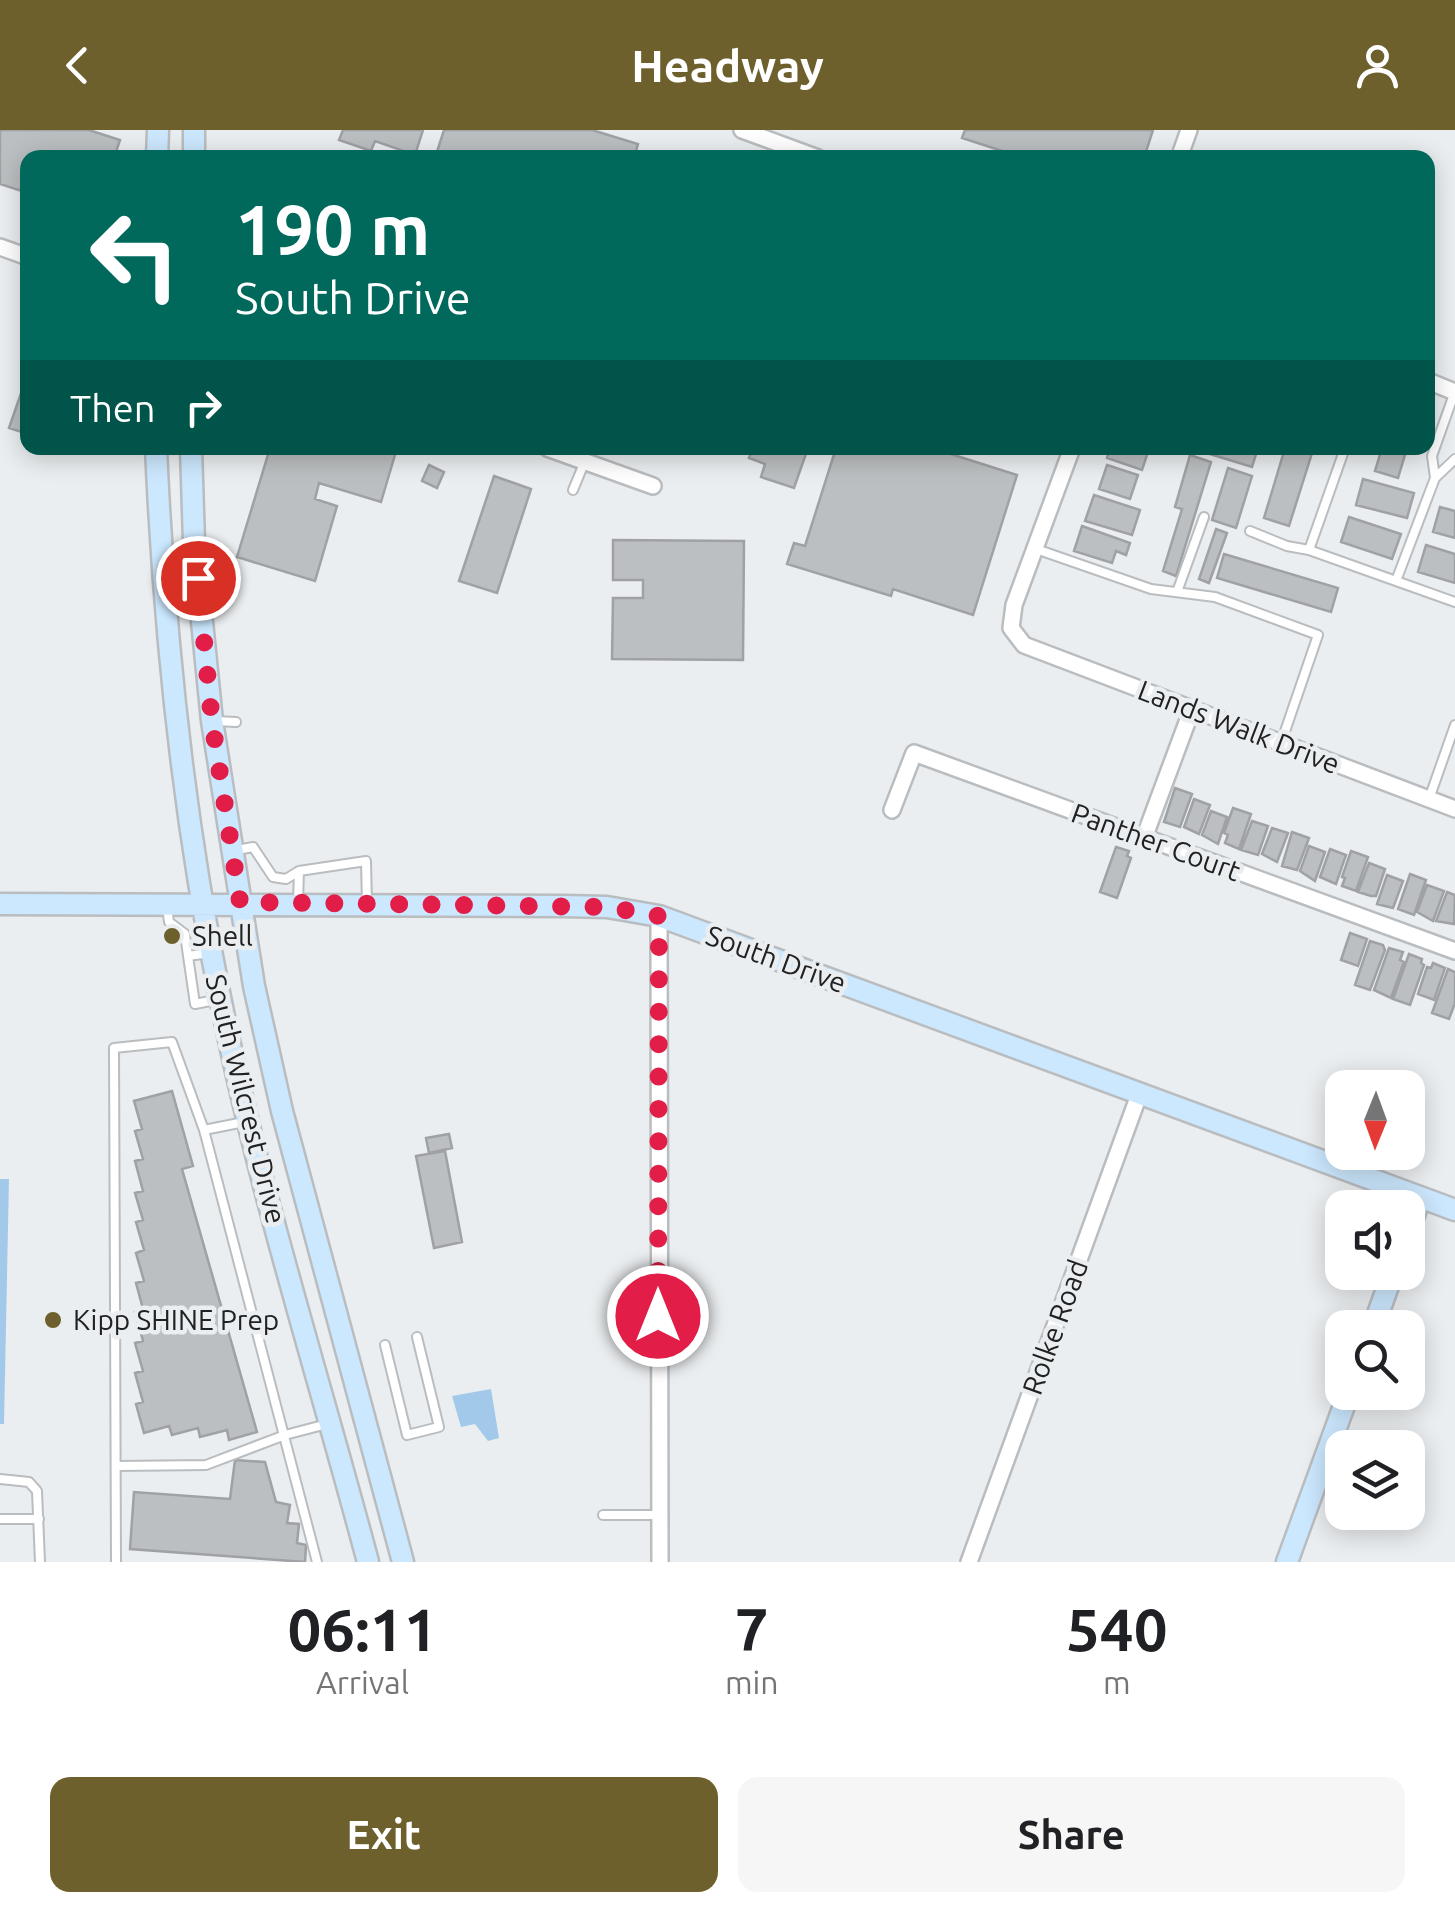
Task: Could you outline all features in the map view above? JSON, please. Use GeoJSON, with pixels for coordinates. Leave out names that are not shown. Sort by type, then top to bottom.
{"type":"FeatureCollection","features":[{"type":"Feature","properties":{"kind":"main road","name":"South Wilcrest Drive"},"geometry":{"type":"LineString","coordinates":[[156,455],[177,718],[211,952],[248,1122],[368,1562]]}},
{"type":"Feature","properties":{"kind":"main road","name":"South Wilcrest Drive"},"geometry":{"type":"LineString","coordinates":[[191,455],[194,542],[212,722],[254,986],[282,1111],[403,1562]]}},
{"type":"Feature","properties":{"kind":"main road"},"geometry":{"type":"LineString","coordinates":[[160,530],[194,542]]}},
{"type":"Feature","properties":{"kind":"main road"},"geometry":{"type":"LineString","coordinates":[[177,718],[212,722]]}},
{"type":"Feature","properties":{"kind":"main road","name":"South Drive"},"geometry":{"type":"LineString","coordinates":[[0,904],[240,902],[607,907],[659,916],[1399,1190]]}},
{"type":"Feature","properties":{"kind":"main road"},"geometry":{"type":"LineString","coordinates":[[248,1122],[282,1111]]}},
{"type":"Feature","properties":{"kind":"main road","name":"South Drive"},"geometry":{"type":"LineString","coordinates":[[1425,1200],[1455,1210]]}},
{"type":"Feature","properties":{"kind":"main road"},"geometry":{"type":"LineString","coordinates":[[300,1309],[333,1299]]}},
{"type":"Feature","properties":{"kind":"main road"},"geometry":{"type":"LineString","coordinates":[[1287,1562],[1342,1410]]}},
{"type":"Feature","properties":{"kind":"main road"},"geometry":{"type":"LineString","coordinates":[[351,1499],[383,1489]]}},
{"type":"Feature","properties":{"kind":"street"},"geometry":{"type":"LineString","coordinates":[[742,130],[796,150]]}},
{"type":"Feature","properties":{"kind":"street"},"geometry":{"type":"LineString","coordinates":[[567,455],[654,486]]}},
{"type":"Feature","properties":{"kind":"street"},"geometry":{"type":"LineString","coordinates":[[1035,548],[1069,455]]}},
{"type":"Feature","properties":{"kind":"street","name":"Lands Walk Drive"},"geometry":{"type":"LineString","coordinates":[[1035,548],[1014,605],[1011,628],[1024,645],[1455,809]]}},
{"type":"Feature","properties":{"kind":"street"},"geometry":{"type":"LineString","coordinates":[[1144,838],[1192,709]]}},
{"type":"Feature","properties":{"kind":"street","name":"Panther Court"},"geometry":{"type":"LineString","coordinates":[[892,810],[914,753],[1455,951]]}},
{"type":"Feature","properties":{"kind":"street"},"geometry":{"type":"LineString","coordinates":[[659,916],[660,1562]]}},
{"type":"Feature","properties":{"kind":"street","name":"Rolke Road"},"geometry":{"type":"LineString","coordinates":[[969,1562],[1140,1092]]}},
{"type":"Feature","properties":{"kind":"lane"},"geometry":{"type":"LineString","coordinates":[[1435,448],[1455,391]]}},
{"type":"Feature","properties":{"kind":"lane"},"geometry":{"type":"LineString","coordinates":[[1308,550],[1343,455]]}},
{"type":"Feature","properties":{"kind":"lane"},"geometry":{"type":"LineString","coordinates":[[1432,455],[1435,478]]}},
{"type":"Feature","properties":{"kind":"lane"},"geometry":{"type":"LineString","coordinates":[[1396,581],[1435,478],[1455,459]]}},
{"type":"Feature","properties":{"kind":"lane"},"geometry":{"type":"LineString","coordinates":[[574,490],[585,461]]}},
{"type":"Feature","properties":{"kind":"lane"},"geometry":{"type":"LineString","coordinates":[[1177,592],[1204,517]]}},
{"type":"Feature","properties":{"kind":"lane"},"geometry":{"type":"LineString","coordinates":[[1250,531],[1455,602]]}},
{"type":"Feature","properties":{"kind":"lane"},"geometry":{"type":"LineString","coordinates":[[1035,548],[1126,582],[1215,598],[1318,635],[1281,743]]}},
{"type":"Feature","properties":{"kind":"lane"},"geometry":{"type":"LineString","coordinates":[[212,722],[236,722]]}},
{"type":"Feature","properties":{"kind":"lane"},"geometry":{"type":"LineString","coordinates":[[1429,800],[1455,725]]}},
{"type":"Feature","properties":{"kind":"lane"},"geometry":{"type":"LineString","coordinates":[[232,851],[253,848],[274,878],[286,879],[299,871],[366,861],[366,904]]}},
{"type":"Feature","properties":{"kind":"lane"},"geometry":{"type":"LineString","coordinates":[[298,903],[299,871]]}},
{"type":"Feature","properties":{"kind":"lane"},"geometry":{"type":"LineString","coordinates":[[166,902],[169,922],[185,934],[195,1004],[220,999]]}},
{"type":"Feature","properties":{"kind":"lane"},"geometry":{"type":"LineString","coordinates":[[188,956],[211,952]]}},
{"type":"Feature","properties":{"kind":"lane"},"geometry":{"type":"LineString","coordinates":[[116,1562],[114,1048],[172,1042],[204,1130],[318,1562]]}},
{"type":"Feature","properties":{"kind":"lane"},"geometry":{"type":"LineString","coordinates":[[204,1130],[248,1122]]}},
{"type":"Feature","properties":{"kind":"lane"},"geometry":{"type":"LineString","coordinates":[[385,1345],[407,1435],[439,1427],[417,1337]]}},
{"type":"Feature","properties":{"kind":"lane"},"geometry":{"type":"LineString","coordinates":[[118,1466],[206,1466],[286,1435],[331,1423]]}},
{"type":"Feature","properties":{"kind":"lane"},"geometry":{"type":"LineString","coordinates":[[0,1479],[30,1482],[38,1491],[40,1562]]}},
{"type":"Feature","properties":{"kind":"lane"},"geometry":{"type":"LineString","coordinates":[[603,1515],[660,1516]]}},
{"type":"Feature","properties":{"kind":"lane"},"geometry":{"type":"LineString","coordinates":[[0,1519],[39,1519]]}},
{"type":"Feature","properties":{"kind":"shaded area"},"geometry":{"type":"Polygon","coordinates":[[[0,1179],[9,1179],[4,1424],[0,1424],[0,1179]]]}},
{"type":"Feature","properties":{"kind":"shaded area"},"geometry":{"type":"Polygon","coordinates":[[[491,1389],[499,1438],[488,1441],[475,1424],[461,1427],[452,1396],[491,1389]]]}},
{"type":"Feature","properties":{"kind":"building"},"geometry":{"type":"Polygon","coordinates":[[[0,130],[89,130],[120,140],[117,150],[20,150],[20,190],[0,184],[0,130]]]}},
{"type":"Feature","properties":{"kind":"building"},"geometry":{"type":"Polygon","coordinates":[[[343,130],[423,130],[417,150],[401,150],[375,141],[368,150],[339,140],[343,130]]]}},
{"type":"Feature","properties":{"kind":"building"},"geometry":{"type":"Polygon","coordinates":[[[444,130],[592,130],[638,144],[636,150],[438,150],[444,130]]]}},
{"type":"Feature","properties":{"kind":"building"},"geometry":{"type":"Polygon","coordinates":[[[965,130],[1153,130],[1147,150],[999,150],[962,138],[965,130]]]}},
{"type":"Feature","properties":{"kind":"building"},"geometry":{"type":"Polygon","coordinates":[[[20,396],[20,431],[9,428],[20,396]]]}},
{"type":"Feature","properties":{"kind":"building"},"geometry":{"type":"Polygon","coordinates":[[[268,455],[395,455],[381,502],[319,483],[315,499],[337,506],[315,581],[237,557],[268,455]]]}},
{"type":"Feature","properties":{"kind":"building"},"geometry":{"type":"Polygon","coordinates":[[[806,455],[794,488],[761,477],[765,464],[749,458],[806,455]]]}},
{"type":"Feature","properties":{"kind":"building"},"geometry":{"type":"Polygon","coordinates":[[[834,455],[954,455],[1017,475],[973,615],[893,589],[891,596],[787,564],[794,543],[805,546],[834,455]]]}},
{"type":"Feature","properties":{"kind":"building"},"geometry":{"type":"Polygon","coordinates":[[[1108,455],[1147,455],[1142,470],[1107,458],[1108,455]]]}},
{"type":"Feature","properties":{"kind":"building"},"geometry":{"type":"Polygon","coordinates":[[[1190,455],[1211,462],[1176,576],[1163,571],[1182,509],[1175,507],[1190,455]]]}},
{"type":"Feature","properties":{"kind":"building"},"geometry":{"type":"Polygon","coordinates":[[[1213,455],[1256,455],[1252,467],[1213,455]]]}},
{"type":"Feature","properties":{"kind":"building"},"geometry":{"type":"Polygon","coordinates":[[[1283,455],[1311,455],[1289,526],[1264,518],[1283,455]]]}},
{"type":"Feature","properties":{"kind":"building"},"geometry":{"type":"Polygon","coordinates":[[[1380,455],[1405,455],[1398,478],[1375,471],[1380,455]]]}},
{"type":"Feature","properties":{"kind":"building"},"geometry":{"type":"Polygon","coordinates":[[[429,465],[444,472],[437,488],[422,481],[429,465]]]}},
{"type":"Feature","properties":{"kind":"building"},"geometry":{"type":"Polygon","coordinates":[[[1107,465],[1138,475],[1130,499],[1099,489],[1107,465]]]}},
{"type":"Feature","properties":{"kind":"building"},"geometry":{"type":"Polygon","coordinates":[[[1228,468],[1252,476],[1236,528],[1212,520],[1228,468]]]}},
{"type":"Feature","properties":{"kind":"building"},"geometry":{"type":"Polygon","coordinates":[[[494,476],[531,489],[497,593],[459,581],[494,476]]]}},
{"type":"Feature","properties":{"kind":"building"},"geometry":{"type":"Polygon","coordinates":[[[1363,479],[1414,493],[1407,518],[1356,505],[1363,479]]]}},
{"type":"Feature","properties":{"kind":"building"},"geometry":{"type":"Polygon","coordinates":[[[1094,495],[1140,510],[1132,535],[1085,521],[1094,495]]]}},
{"type":"Feature","properties":{"kind":"building"},"geometry":{"type":"Polygon","coordinates":[[[1440,507],[1455,511],[1455,538],[1433,532],[1440,507]]]}},
{"type":"Feature","properties":{"kind":"building"},"geometry":{"type":"Polygon","coordinates":[[[1349,517],[1401,534],[1392,559],[1341,542],[1349,517]]]}},
{"type":"Feature","properties":{"kind":"building"},"geometry":{"type":"Polygon","coordinates":[[[1082,526],[1130,543],[1126,555],[1116,551],[1112,563],[1074,551],[1082,526]]]}},
{"type":"Feature","properties":{"kind":"building"},"geometry":{"type":"Polygon","coordinates":[[[1216,529],[1227,533],[1209,583],[1199,579],[1216,529]]]}},
{"type":"Feature","properties":{"kind":"building"},"geometry":{"type":"Polygon","coordinates":[[[613,540],[744,541],[743,660],[612,659],[613,598],[643,598],[643,580],[613,580],[613,540]]]}},
{"type":"Feature","properties":{"kind":"building"},"geometry":{"type":"Polygon","coordinates":[[[1426,545],[1455,554],[1455,583],[1418,572],[1426,545]]]}},
{"type":"Feature","properties":{"kind":"building"},"geometry":{"type":"Polygon","coordinates":[[[1224,554],[1338,588],[1331,612],[1217,578],[1224,554]]]}},
{"type":"Feature","properties":{"kind":"building"},"geometry":{"type":"Polygon","coordinates":[[[1175,788],[1192,794],[1180,827],[1164,822],[1175,788]]]}},
{"type":"Feature","properties":{"kind":"building"},"geometry":{"type":"Polygon","coordinates":[[[1194,799],[1210,805],[1199,834],[1184,827],[1194,799]]]}},
{"type":"Feature","properties":{"kind":"building"},"geometry":{"type":"Polygon","coordinates":[[[1233,808],[1251,814],[1239,849],[1225,843],[1228,835],[1224,833],[1233,808]]]}},
{"type":"Feature","properties":{"kind":"building"},"geometry":{"type":"Polygon","coordinates":[[[1211,811],[1227,817],[1218,844],[1202,835],[1211,811]]]}},
{"type":"Feature","properties":{"kind":"building"},"geometry":{"type":"Polygon","coordinates":[[[1252,821],[1268,826],[1258,855],[1241,850],[1252,821]]]}},
{"type":"Feature","properties":{"kind":"building"},"geometry":{"type":"Polygon","coordinates":[[[1272,828],[1288,833],[1277,862],[1262,854],[1272,828]]]}},
{"type":"Feature","properties":{"kind":"building"},"geometry":{"type":"Polygon","coordinates":[[[1292,832],[1309,838],[1297,870],[1282,866],[1292,832]]]}},
{"type":"Feature","properties":{"kind":"building"},"geometry":{"type":"Polygon","coordinates":[[[1309,846],[1325,852],[1315,881],[1300,871],[1309,846]]]}},
{"type":"Feature","properties":{"kind":"building"},"geometry":{"type":"Polygon","coordinates":[[[1116,847],[1129,851],[1127,856],[1131,858],[1117,898],[1100,892],[1116,847]]]}},
{"type":"Feature","properties":{"kind":"building"},"geometry":{"type":"Polygon","coordinates":[[[1330,849],[1346,855],[1336,884],[1320,877],[1330,849]]]}},
{"type":"Feature","properties":{"kind":"building"},"geometry":{"type":"Polygon","coordinates":[[[1351,851],[1368,857],[1356,891],[1342,886],[1351,851]]]}},
{"type":"Feature","properties":{"kind":"building"},"geometry":{"type":"Polygon","coordinates":[[[1369,863],[1385,869],[1376,896],[1358,892],[1369,863]]]}},
{"type":"Feature","properties":{"kind":"building"},"geometry":{"type":"Polygon","coordinates":[[[1410,874],[1426,880],[1414,915],[1398,909],[1410,874]]]}},
{"type":"Feature","properties":{"kind":"building"},"geometry":{"type":"Polygon","coordinates":[[[1387,875],[1403,881],[1393,908],[1377,904],[1387,875]]]}},
{"type":"Feature","properties":{"kind":"building"},"geometry":{"type":"Polygon","coordinates":[[[1427,885],[1444,891],[1433,921],[1417,912],[1427,885]]]}},
{"type":"Feature","properties":{"kind":"building"},"geometry":{"type":"Polygon","coordinates":[[[1447,892],[1455,895],[1454,924],[1436,921],[1447,892]]]}},
{"type":"Feature","properties":{"kind":"building"},"geometry":{"type":"Polygon","coordinates":[[[1350,933],[1367,939],[1358,966],[1341,960],[1350,933]]]}},
{"type":"Feature","properties":{"kind":"building"},"geometry":{"type":"Polygon","coordinates":[[[1370,941],[1383,945],[1385,950],[1370,990],[1355,985],[1370,941]]]}},
{"type":"Feature","properties":{"kind":"building"},"geometry":{"type":"Polygon","coordinates":[[[1389,948],[1403,952],[1400,960],[1404,962],[1391,998],[1374,990],[1389,948]]]}},
{"type":"Feature","properties":{"kind":"building"},"geometry":{"type":"Polygon","coordinates":[[[1409,954],[1422,959],[1424,965],[1410,1005],[1393,999],[1409,954]]]}},
{"type":"Feature","properties":{"kind":"building"},"geometry":{"type":"Polygon","coordinates":[[[1433,963],[1445,968],[1434,1000],[1418,994],[1427,967],[1431,968],[1433,963]]]}},
{"type":"Feature","properties":{"kind":"building"},"geometry":{"type":"Polygon","coordinates":[[[1448,969],[1455,972],[1455,1003],[1449,1019],[1432,1013],[1448,969]]]}},
{"type":"Feature","properties":{"kind":"building"},"geometry":{"type":"Polygon","coordinates":[[[172,1091],[193,1166],[182,1169],[257,1432],[229,1440],[227,1430],[200,1437],[198,1428],[172,1435],[169,1426],[144,1433],[136,1404],[143,1402],[135,1373],[143,1371],[135,1343],[143,1341],[135,1312],[143,1309],[136,1283],[144,1281],[136,1253],[144,1250],[136,1222],[143,1220],[135,1193],[143,1191],[135,1161],[143,1159],[135,1131],[142,1129],[134,1101],[172,1091]]]}},
{"type":"Feature","properties":{"kind":"building"},"geometry":{"type":"Polygon","coordinates":[[[449,1134],[452,1148],[429,1153],[426,1138],[449,1134]]]}},
{"type":"Feature","properties":{"kind":"building"},"geometry":{"type":"Polygon","coordinates":[[[445,1151],[462,1242],[434,1248],[416,1156],[445,1151]]]}},
{"type":"Feature","properties":{"kind":"building"},"geometry":{"type":"Polygon","coordinates":[[[235,1460],[265,1462],[276,1502],[290,1505],[287,1523],[299,1524],[297,1543],[306,1545],[305,1562],[130,1549],[134,1492],[230,1499],[235,1460]]]}},
{"type":"Feature","properties":{"kind":"place","name":"Shell"},"geometry":{"type":"Point","coordinates":[172,936]}},
{"type":"Feature","properties":{"kind":"place","name":"Kipp SHINE Prep"},"geometry":{"type":"Point","coordinates":[53,1320]}},
{"type":"Feature","properties":{"kind":"route"},"geometry":{"type":"LineString","coordinates":[[198,578],[212,722],[240,902],[607,907],[659,916],[658,1316]]}}]}
